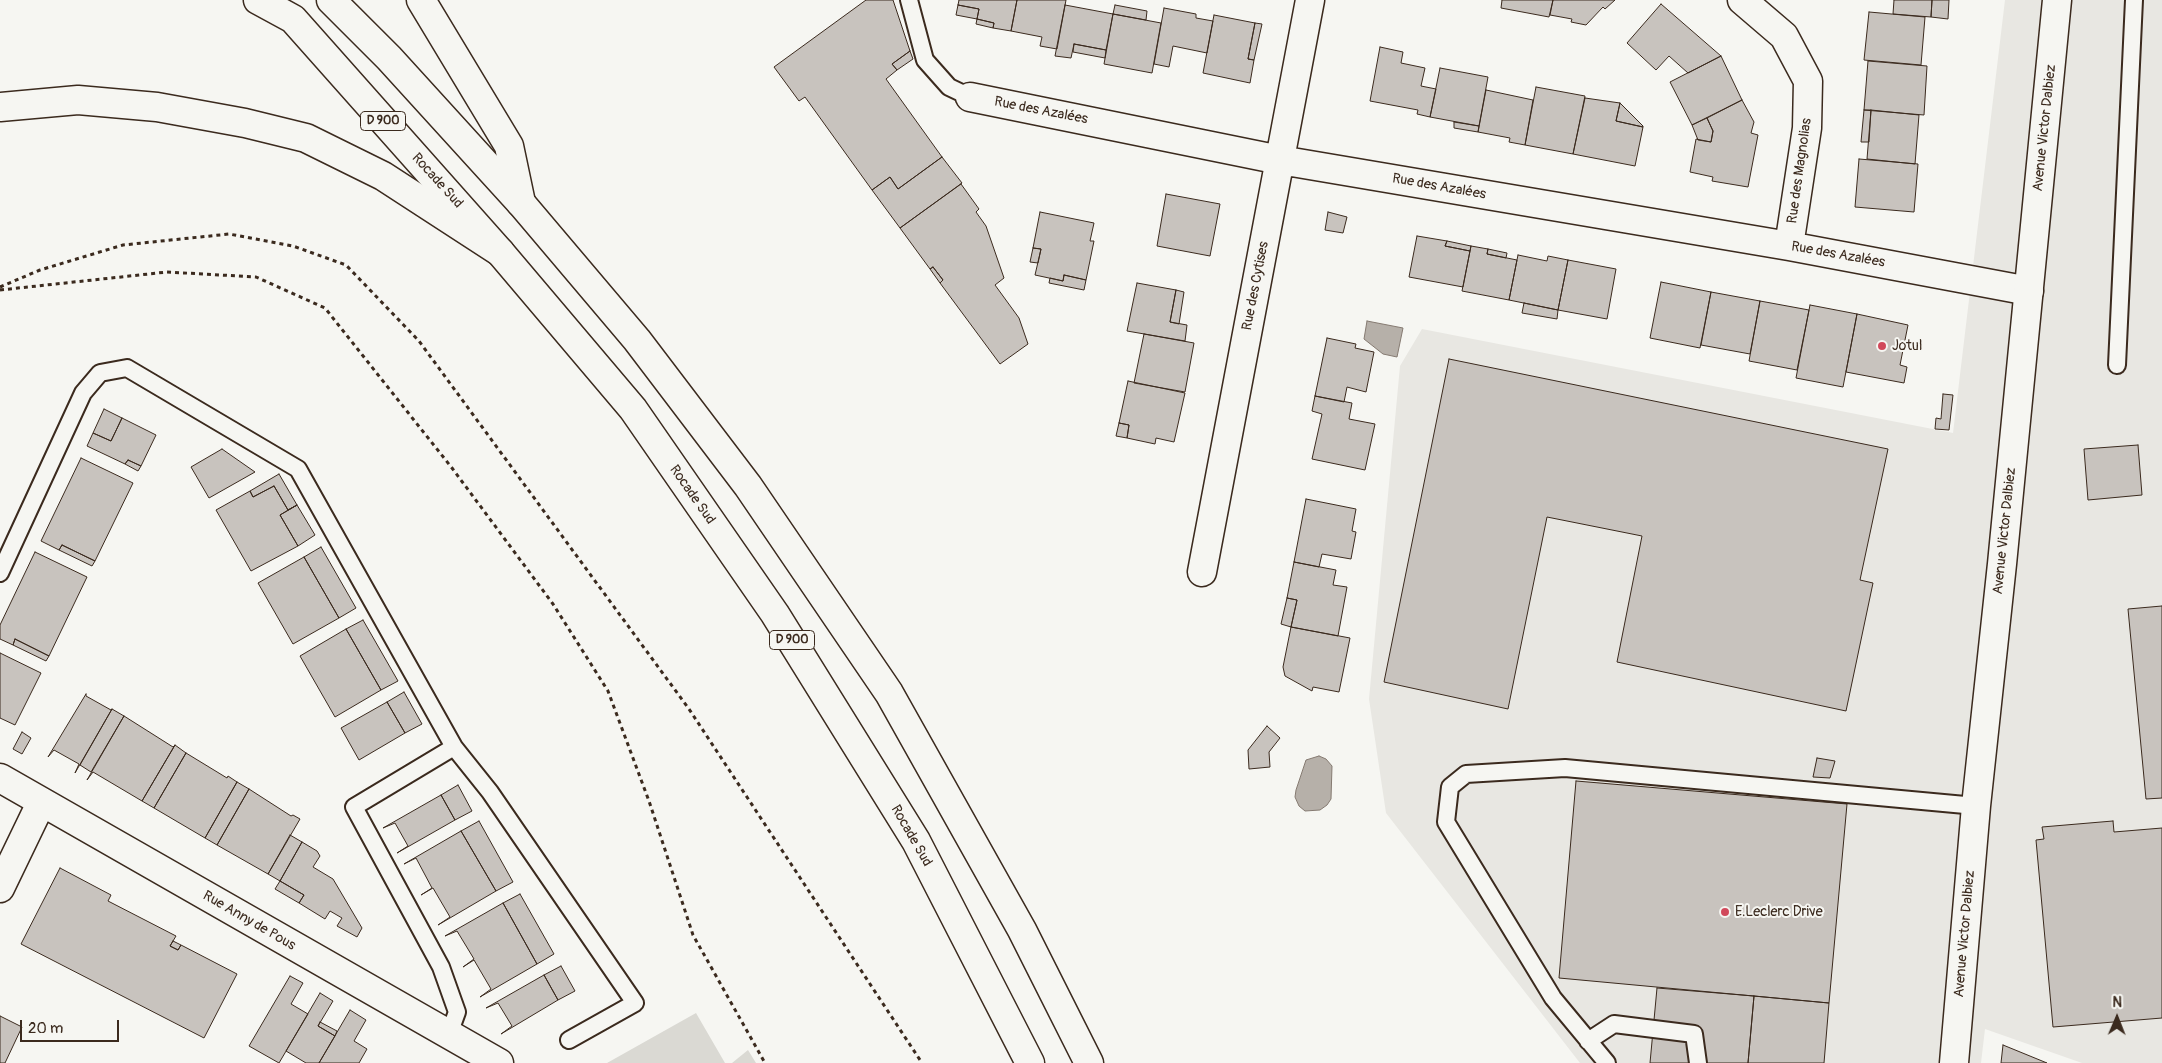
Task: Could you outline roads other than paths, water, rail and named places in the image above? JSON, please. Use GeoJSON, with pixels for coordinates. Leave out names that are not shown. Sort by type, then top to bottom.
{"type":"FeatureCollection","features":[{"type":"Feature","properties":{"kind":"main road","name":"Rocade Sud"},"geometry":{"type":"LineString","coordinates":[[258,0],[293,19],[500,252],[633,409],[775,614],[916,842],[1030,1063]]}},
{"type":"Feature","properties":{"kind":"main road"},"geometry":{"type":"LineString","coordinates":[[331,0],[389,58],[521,202],[637,340],[748,486],[889,693],[1022,930],[1089,1063]]}},
{"type":"Feature","properties":{"kind":"main road"},"geometry":{"type":"LineString","coordinates":[[421,0],[509,146],[521,202]]}},
{"type":"Feature","properties":{"kind":"main road","name":"Rue des Cytises"},"geometry":{"type":"LineString","coordinates":[[1202,572],[1310,0]]}},
{"type":"Feature","properties":{"kind":"main road","name":"Rue des Magnolias"},"geometry":{"type":"LineString","coordinates":[[1742,0],[1784,36],[1808,81],[1807,128],[1789,246]]}},
{"type":"Feature","properties":{"kind":"main road","name":"Avenue Victor Dalbiez"},"geometry":{"type":"LineString","coordinates":[[1954,1063],[1976,806],[2057,0]]}},
{"type":"Feature","properties":{"kind":"main road","name":"Rue des Azalées"},"geometry":{"type":"LineString","coordinates":[[970,97],[1280,160],[1789,246],[2029,291]]}},
{"type":"Feature","properties":{"kind":"main road"},"geometry":{"type":"LineString","coordinates":[[0,107],[78,100],[157,107],[245,123],[306,138],[383,176],[500,252]]}},
{"type":"Feature","properties":{"kind":"main road","name":"Rue Anny de Pous"},"geometry":{"type":"LineString","coordinates":[[0,778],[499,1063]]}},
{"type":"Feature","properties":{"kind":"main road"},"geometry":{"type":"LineString","coordinates":[[0,888],[41,803]]}},
{"type":"Feature","properties":{"kind":"lane","name":"Rue des Azalées"},"geometry":{"type":"LineString","coordinates":[[909,0],[925,60],[949,86],[970,97]]}},
{"type":"Feature","properties":{"kind":"lane"},"geometry":{"type":"LineString","coordinates":[[2117,365],[2134,0]]}},
{"type":"Feature","properties":{"kind":"lane"},"geometry":{"type":"LineString","coordinates":[[0,573],[83,393],[100,373],[127,368],[298,468],[454,746],[490,792],[635,1003],[570,1040]]}},
{"type":"Feature","properties":{"kind":"lane"},"geometry":{"type":"LineString","coordinates":[[449,1034],[457,1012],[441,967],[354,806],[454,746]]}},
{"type":"Feature","properties":{"kind":"lane"},"geometry":{"type":"LineString","coordinates":[[1607,1063],[1553,998],[1446,822],[1450,787],[1466,774],[1564,768],[1976,806]]}},
{"type":"Feature","properties":{"kind":"lane"},"geometry":{"type":"LineString","coordinates":[[1588,1041],[1614,1024],[1694,1034],[1698,1063]]}},
{"type":"Feature","properties":{"kind":"place","name":"Jotul"},"geometry":{"type":"Point","coordinates":[1882,346]}},
{"type":"Feature","properties":{"kind":"place","name":"E.Leclerc Drive"},"geometry":{"type":"Point","coordinates":[1725,912]}}]}
